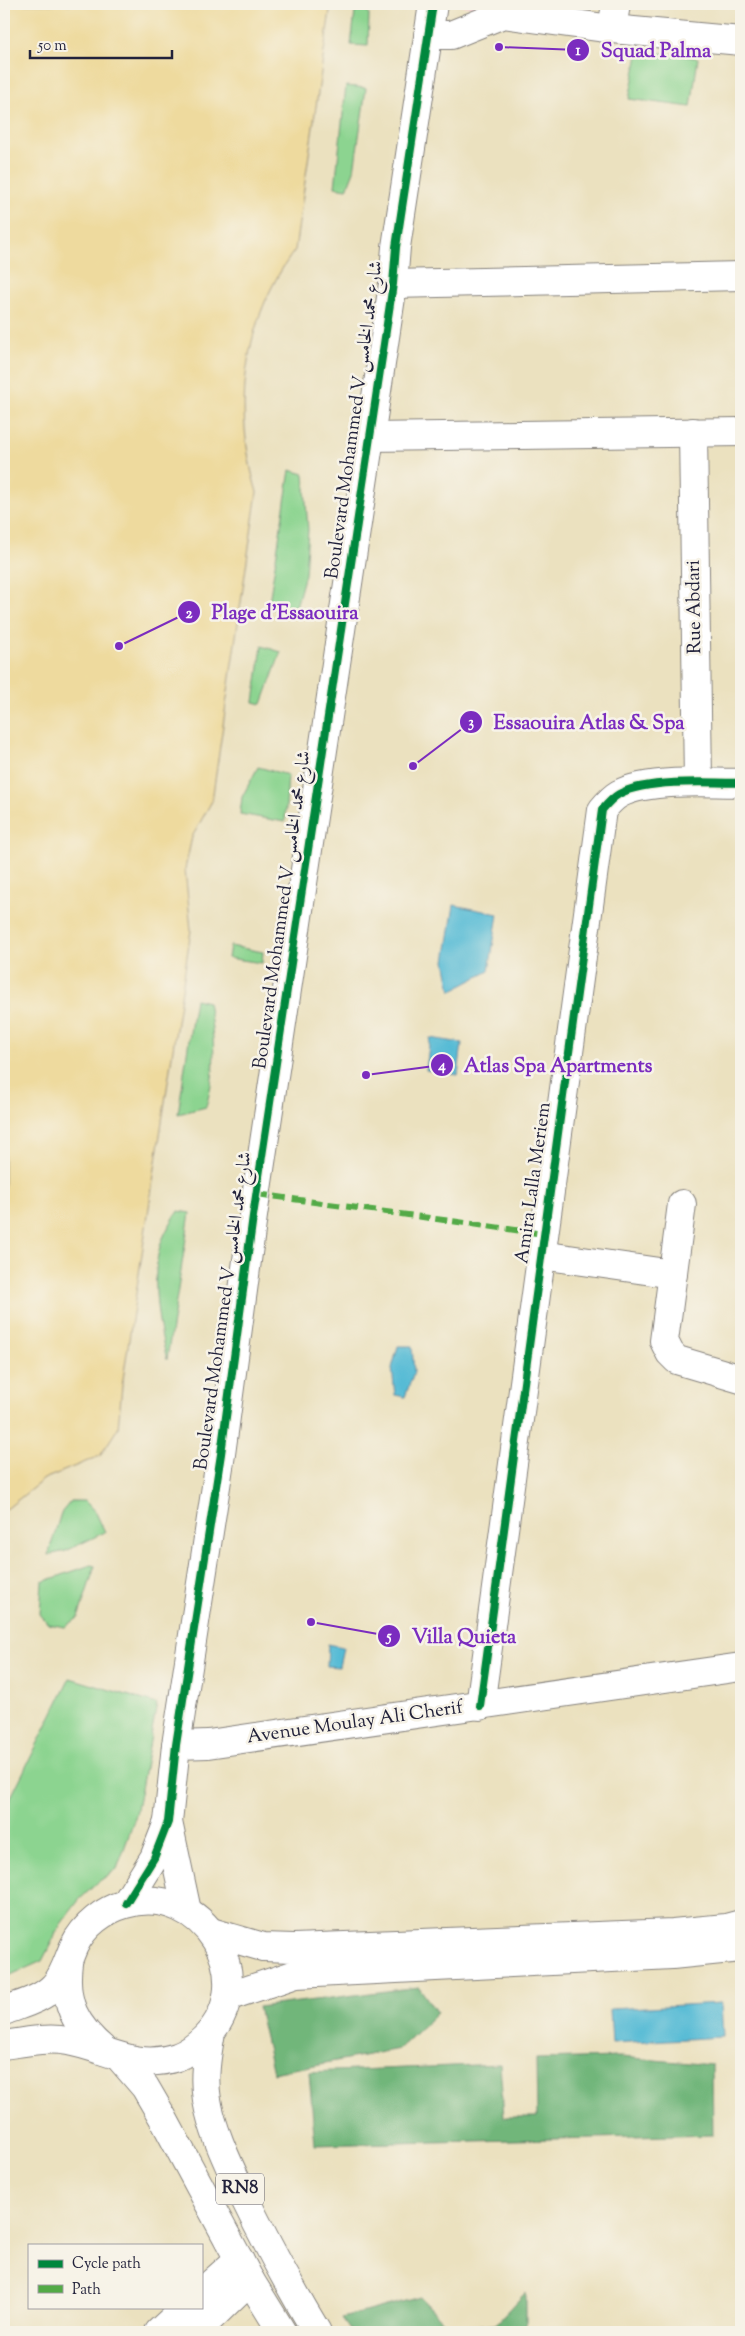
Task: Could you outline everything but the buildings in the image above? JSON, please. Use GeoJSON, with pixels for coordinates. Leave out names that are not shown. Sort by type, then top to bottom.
{"type":"FeatureCollection","features":[{"type":"Feature","properties":{"kind":"main road","name":"Boulevard Mohammed V شارع محمد الخامس"},"geometry":{"type":"LineString","coordinates":[[168,1822],[176,1745],[433,4]]}},
{"type":"Feature","properties":{"kind":"main road"},"geometry":{"type":"LineString","coordinates":[[428,35],[451,35],[503,14],[614,17],[741,41]]}},
{"type":"Feature","properties":{"kind":"main road"},"geometry":{"type":"LineString","coordinates":[[393,284],[741,276]]}},
{"type":"Feature","properties":{"kind":"main road","name":"Rue Abdari"},"geometry":{"type":"LineString","coordinates":[[693,432],[698,782]]}},
{"type":"Feature","properties":{"kind":"main road"},"geometry":{"type":"LineString","coordinates":[[370,436],[741,432]]}},
{"type":"Feature","properties":{"kind":"main road","name":"Amira Lalla Meriem"},"geometry":{"type":"LineString","coordinates":[[480,1706],[602,810],[620,794],[648,786],[698,782],[741,783]]}},
{"type":"Feature","properties":{"kind":"main road"},"geometry":{"type":"LineString","coordinates":[[682,1204],[664,1341],[670,1353],[677,1360],[741,1378]]}},
{"type":"Feature","properties":{"kind":"main road"},"geometry":{"type":"LineString","coordinates":[[541,1255],[673,1274]]}},
{"type":"Feature","properties":{"kind":"main road","name":"Avenue Moulay Ali Cherif"},"geometry":{"type":"LineString","coordinates":[[176,1745],[208,1744],[741,1667]]}},
{"type":"Feature","properties":{"kind":"main road"},"geometry":{"type":"LineString","coordinates":[[126,1903],[154,1858],[168,1822]]}},
{"type":"Feature","properties":{"kind":"main road"},"geometry":{"type":"LineString","coordinates":[[168,1822],[187,1911]]}},
{"type":"Feature","properties":{"kind":"main road","name":"RN8"},"geometry":{"type":"LineString","coordinates":[[112,2054],[140,2062],[160,2062],[179,2056],[197,2046],[211,2032],[221,2015],[227,1997],[228,1974],[223,1952],[211,1932],[187,1911],[168,1903],[147,1901],[126,1903],[110,1909],[96,1918],[75,1944],[69,1960],[66,1981],[68,2002],[76,2021],[89,2038],[112,2054],[145,2087],[245,2269],[282,2332]]}},
{"type":"Feature","properties":{"kind":"main road"},"geometry":{"type":"LineString","coordinates":[[211,1932],[263,1947],[329,1948],[674,1933],[726,1928],[741,1924]]}},
{"type":"Feature","properties":{"kind":"main road"},"geometry":{"type":"LineString","coordinates":[[227,1997],[296,1974],[672,1955],[741,1948]]}},
{"type":"Feature","properties":{"kind":"main road"},"geometry":{"type":"LineString","coordinates":[[4,2011],[43,1996],[55,1985],[69,1960]]}},
{"type":"Feature","properties":{"kind":"main road","name":"RN8"},"geometry":{"type":"LineString","coordinates":[[211,2032],[205,2067],[207,2100],[226,2161],[271,2254],[317,2332]]}},
{"type":"Feature","properties":{"kind":"main road"},"geometry":{"type":"LineString","coordinates":[[4,2046],[38,2040],[66,2041],[112,2054]]}},
{"type":"Feature","properties":{"kind":"main road"},"geometry":{"type":"LineString","coordinates":[[159,2332],[203,2317],[245,2269]]}},
{"type":"Feature","properties":{"kind":"shaded area"},"geometry":{"type":"Polygon","coordinates":[[[450,4],[496,4],[495,11],[450,4]]]}},
{"type":"Feature","properties":{"kind":"green space"},"geometry":{"type":"Polygon","coordinates":[[[356,4],[365,4],[369,15],[368,46],[351,45],[356,4]]]}},
{"type":"Feature","properties":{"kind":"green space"},"geometry":{"type":"Polygon","coordinates":[[[639,50],[698,58],[691,107],[629,99],[639,50]]]}},
{"type":"Feature","properties":{"kind":"green space"},"geometry":{"type":"Polygon","coordinates":[[[346,86],[366,88],[354,171],[347,189],[335,187],[346,86]]]}},
{"type":"Feature","properties":{"kind":"green space"},"geometry":{"type":"Polygon","coordinates":[[[290,470],[304,474],[308,530],[305,574],[296,607],[268,609],[290,470]]]}},
{"type":"Feature","properties":{"kind":"green space"},"geometry":{"type":"Polygon","coordinates":[[[262,646],[281,652],[262,704],[254,702],[262,646]]]}},
{"type":"Feature","properties":{"kind":"green space"},"geometry":{"type":"Polygon","coordinates":[[[258,767],[288,775],[285,822],[240,814],[242,797],[258,767]]]}},
{"type":"Feature","properties":{"kind":"green space"},"geometry":{"type":"Polygon","coordinates":[[[230,946],[263,952],[262,963],[228,958],[230,946]]]}},
{"type":"Feature","properties":{"kind":"green space"},"geometry":{"type":"Polygon","coordinates":[[[195,999],[208,1002],[214,1055],[212,1079],[206,1107],[178,1114],[195,999]]]}},
{"type":"Feature","properties":{"kind":"green space"},"geometry":{"type":"Polygon","coordinates":[[[178,1211],[190,1213],[167,1359],[158,1315],[156,1266],[163,1238],[178,1211]]]}},
{"type":"Feature","properties":{"kind":"green space"},"geometry":{"type":"Polygon","coordinates":[[[71,1501],[85,1501],[96,1513],[105,1532],[66,1551],[48,1555],[61,1513],[71,1501]]]}},
{"type":"Feature","properties":{"kind":"green space"},"geometry":{"type":"Polygon","coordinates":[[[91,1565],[95,1566],[78,1618],[65,1627],[48,1624],[40,1614],[42,1582],[91,1565]]]}},
{"type":"Feature","properties":{"kind":"green space"},"geometry":{"type":"Polygon","coordinates":[[[70,1678],[157,1704],[136,1815],[117,1869],[98,1882],[79,1900],[61,1924],[42,1961],[4,1978],[4,1811],[70,1678]]]}},
{"type":"Feature","properties":{"kind":"green space"},"geometry":{"type":"Polygon","coordinates":[[[419,1987],[437,2013],[399,2049],[273,2073],[258,2007],[419,1987]]]}},
{"type":"Feature","properties":{"kind":"green space"},"geometry":{"type":"Polygon","coordinates":[[[621,2057],[712,2065],[713,2135],[315,2145],[309,2072],[500,2064],[504,2117],[537,2117],[536,2059],[621,2057]]]}},
{"type":"Feature","properties":{"kind":"green space"},"geometry":{"type":"Polygon","coordinates":[[[526,2292],[526,2332],[352,2332],[342,2318],[420,2297],[451,2329],[497,2323],[526,2292]]]}},
{"type":"Feature","properties":{"kind":"sand"},"geometry":{"type":"Polygon","coordinates":[[[4,4],[331,4],[295,250],[277,277],[264,305],[254,335],[247,366],[244,398],[245,429],[249,461],[257,492],[212,801],[192,837],[185,869],[191,930],[122,1386],[118,1428],[100,1456],[44,1479],[4,1511],[4,4]]]}},
{"type":"Feature","properties":{"kind":"water"},"geometry":{"type":"Polygon","coordinates":[[[454,905],[498,914],[489,971],[451,991],[445,961],[454,905]]]}},
{"type":"Feature","properties":{"kind":"water"},"geometry":{"type":"Polygon","coordinates":[[[430,1038],[462,1043],[458,1075],[426,1070],[430,1038]]]}},
{"type":"Feature","properties":{"kind":"water"},"geometry":{"type":"Polygon","coordinates":[[[398,1346],[412,1346],[414,1372],[405,1397],[395,1395],[392,1368],[398,1346]]]}},
{"type":"Feature","properties":{"kind":"water"},"geometry":{"type":"Polygon","coordinates":[[[328,1644],[343,1647],[339,1667],[327,1666],[328,1644]]]}},
{"type":"Feature","properties":{"kind":"water"},"geometry":{"type":"Polygon","coordinates":[[[721,2003],[723,2037],[612,2043],[610,2009],[721,2003]]]}},
{"type":"Feature","properties":{"kind":"marked path"},"geometry":{"type":"LineString","coordinates":[[257,1194],[544,1234]]}},
{"type":"Feature","properties":{"kind":"cycle path"},"geometry":{"type":"LineString","coordinates":[[126,1903],[154,1858],[168,1822],[176,1745],[221,1454],[253,1216],[393,284],[396,247],[433,4]]}},
{"type":"Feature","properties":{"kind":"cycle path"},"geometry":{"type":"LineString","coordinates":[[480,1706],[602,810],[619,794],[630,789],[645,786],[678,782],[741,783]]}},
{"type":"Feature","properties":{"kind":"place","name":"Squad Palma"},"geometry":{"type":"Point","coordinates":[499,47]}},
{"type":"Feature","properties":{"kind":"place","name":"Plage d'Essaouira"},"geometry":{"type":"Point","coordinates":[119,646]}},
{"type":"Feature","properties":{"kind":"place","name":"Essaouira Atlas & Spa"},"geometry":{"type":"Point","coordinates":[413,766]}},
{"type":"Feature","properties":{"kind":"place","name":"Atlas Spa Apartments"},"geometry":{"type":"Point","coordinates":[366,1075]}},
{"type":"Feature","properties":{"kind":"place","name":"Villa Quieta"},"geometry":{"type":"Point","coordinates":[311,1622]}}]}
